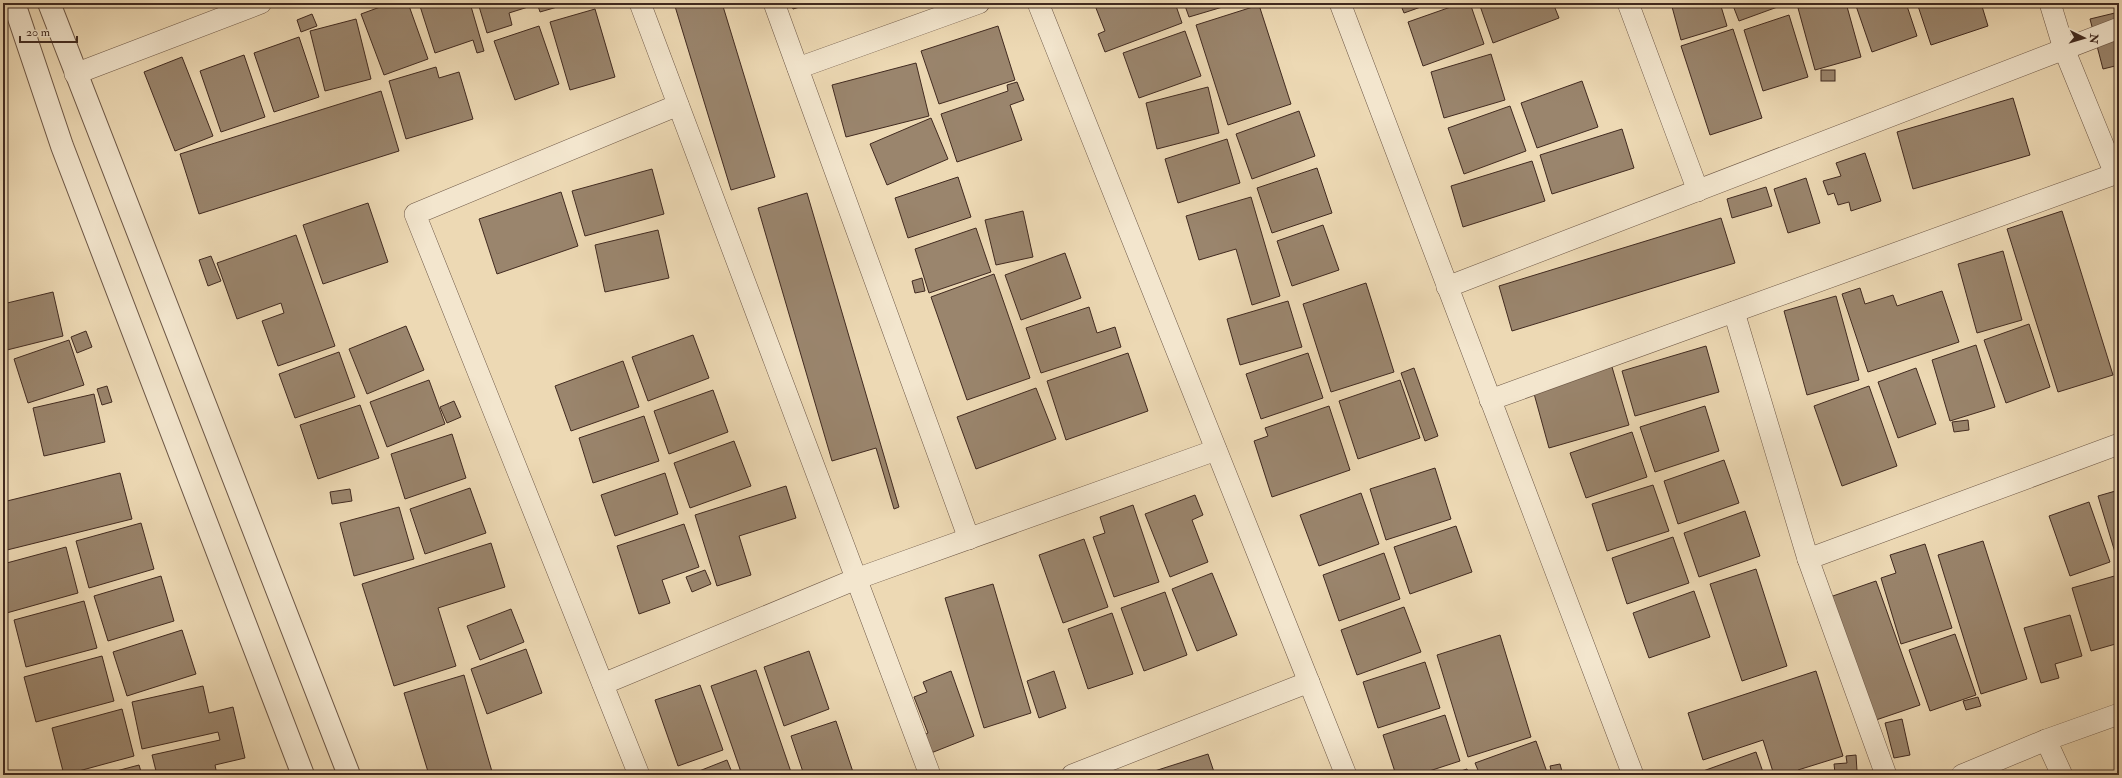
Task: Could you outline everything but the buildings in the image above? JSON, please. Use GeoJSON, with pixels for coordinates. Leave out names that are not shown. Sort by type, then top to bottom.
{"type":"FeatureCollection","features":[{"type":"Feature","properties":{"kind":"street"},"geometry":{"type":"LineString","coordinates":[[14,3],[62,146],[303,775]]}},
{"type":"Feature","properties":{"kind":"street"},"geometry":{"type":"LineString","coordinates":[[49,3],[75,74],[296,634],[349,775]]}},
{"type":"Feature","properties":{"kind":"street"},"geometry":{"type":"LineString","coordinates":[[75,74],[261,3]]}},
{"type":"Feature","properties":{"kind":"street"},"geometry":{"type":"LineString","coordinates":[[640,3],[930,775]]}},
{"type":"Feature","properties":{"kind":"street"},"geometry":{"type":"LineString","coordinates":[[774,3],[969,539]]}},
{"type":"Feature","properties":{"kind":"street"},"geometry":{"type":"LineString","coordinates":[[798,68],[978,3]]}},
{"type":"Feature","properties":{"kind":"street"},"geometry":{"type":"LineString","coordinates":[[1038,3],[1346,775]]}},
{"type":"Feature","properties":{"kind":"street"},"geometry":{"type":"LineString","coordinates":[[1340,3],[1633,775]]}},
{"type":"Feature","properties":{"kind":"street"},"geometry":{"type":"LineString","coordinates":[[1628,3],[1698,191]]}},
{"type":"Feature","properties":{"kind":"street"},"geometry":{"type":"LineString","coordinates":[[1490,400],[1734,312],[2117,180],[2064,49],[2050,3]]}},
{"type":"Feature","properties":{"kind":"street"},"geometry":{"type":"LineString","coordinates":[[1448,287],[2119,28]]}},
{"type":"Feature","properties":{"kind":"street"},"geometry":{"type":"LineString","coordinates":[[638,775],[415,214],[678,105]]}},
{"type":"Feature","properties":{"kind":"street"},"geometry":{"type":"LineString","coordinates":[[1734,312],[1808,559],[1886,775]]}},
{"type":"Feature","properties":{"kind":"street"},"geometry":{"type":"LineString","coordinates":[[1808,559],[2119,444]]}},
{"type":"Feature","properties":{"kind":"street"},"geometry":{"type":"LineString","coordinates":[[602,684],[856,579],[1216,450]]}},
{"type":"Feature","properties":{"kind":"street"},"geometry":{"type":"LineString","coordinates":[[1072,775],[1309,682]]}},
{"type":"Feature","properties":{"kind":"street"},"geometry":{"type":"LineString","coordinates":[[1962,775],[2046,740],[2119,714]]}},
{"type":"Feature","properties":{"kind":"street"},"geometry":{"type":"LineString","coordinates":[[2046,740],[2062,775]]}}]}
